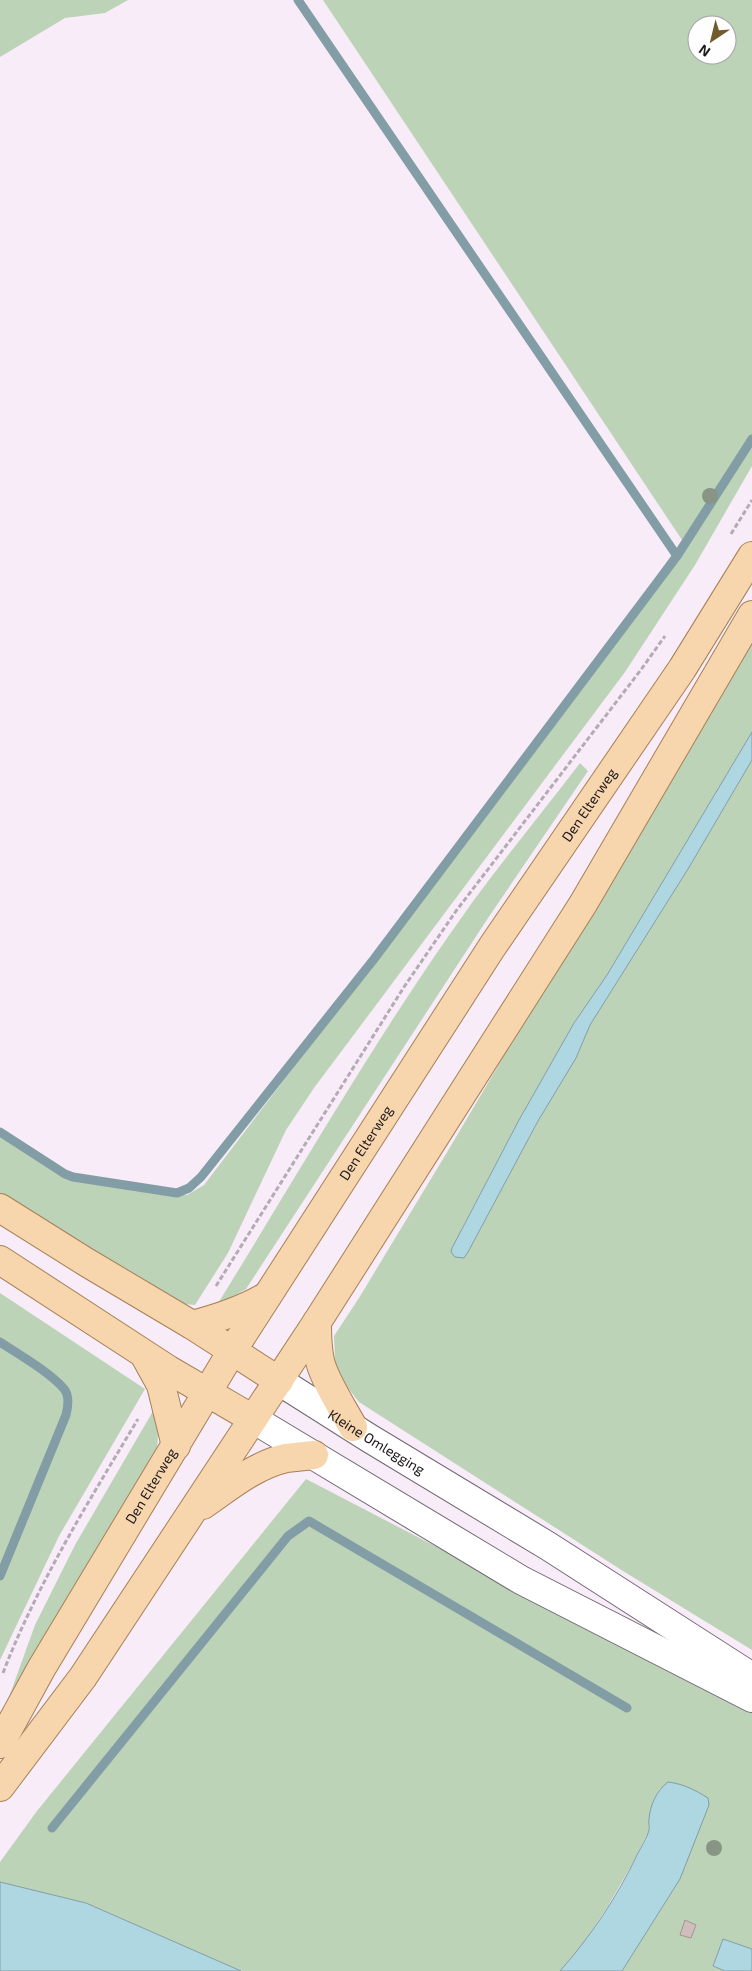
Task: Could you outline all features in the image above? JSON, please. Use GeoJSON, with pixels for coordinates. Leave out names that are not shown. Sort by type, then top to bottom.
{"type":"FeatureCollection","features":[{"type":"Feature","properties":{"kind":"main road","name":"Den Elterweg"},"geometry":{"type":"LineString","coordinates":[[0,1744],[41,1669],[232,1351],[271,1294],[492,946],[682,669],[752,556]]}},
{"type":"Feature","properties":{"kind":"main road"},"geometry":{"type":"LineString","coordinates":[[0,1787],[83,1677],[317,1322],[583,904],[752,615]]}},
{"type":"Feature","properties":{"kind":"main road","name":"Kleine Omlegging"},"geometry":{"type":"LineString","coordinates":[[0,1208],[279,1380]]}},
{"type":"Feature","properties":{"kind":"main road"},"geometry":{"type":"LineString","coordinates":[[0,1260],[144,1354],[253,1419]]}},
{"type":"Feature","properties":{"kind":"main road"},"geometry":{"type":"LineString","coordinates":[[192,1325],[246,1308],[271,1294]]}},
{"type":"Feature","properties":{"kind":"main road"},"geometry":{"type":"LineString","coordinates":[[317,1322],[317,1345],[321,1364],[335,1395],[353,1427]]}},
{"type":"Feature","properties":{"kind":"main road"},"geometry":{"type":"LineString","coordinates":[[144,1354],[161,1385],[176,1446]]}},
{"type":"Feature","properties":{"kind":"main road"},"geometry":{"type":"LineString","coordinates":[[190,1514],[245,1476],[264,1466],[286,1458],[314,1455]]}},
{"type":"Feature","properties":{"kind":"street","name":"Kleine Omlegging"},"geometry":{"type":"LineString","coordinates":[[279,1380],[548,1546],[752,1677]]}},
{"type":"Feature","properties":{"kind":"street"},"geometry":{"type":"LineString","coordinates":[[253,1419],[521,1580],[752,1698]]}},
{"type":"Feature","properties":{"kind":"path"},"geometry":{"type":"LineString","coordinates":[[728,538],[752,500]]}},
{"type":"Feature","properties":{"kind":"path"},"geometry":{"type":"LineString","coordinates":[[224,1274],[404,987],[450,918],[669,631]]}},
{"type":"Feature","properties":{"kind":"path"},"geometry":{"type":"LineString","coordinates":[[0,1681],[13,1647],[56,1560],[135,1424]]}},
{"type":"Feature","properties":{"kind":"green space"},"geometry":{"type":"Polygon","coordinates":[[[0,0],[128,0],[105,13],[65,18],[0,57],[0,0]]]}},
{"type":"Feature","properties":{"kind":"green space"},"geometry":{"type":"Polygon","coordinates":[[[323,0],[752,0],[752,466],[695,565],[625,672],[314,1088],[286,1130],[228,1253],[195,1305],[172,1303],[0,1198],[0,1135],[73,1177],[173,1195],[187,1195],[204,1185],[532,754],[682,540],[323,0]]]}},
{"type":"Feature","properties":{"kind":"green space"},"geometry":{"type":"Polygon","coordinates":[[[752,636],[752,732],[607,975],[574,1023],[519,1120],[461,1230],[468,1252],[538,1121],[576,1058],[590,1025],[688,869],[752,760],[752,1650],[623,1571],[359,1402],[347,1387],[335,1363],[334,1336],[446,1154],[752,636]]]}},
{"type":"Feature","properties":{"kind":"green space"},"geometry":{"type":"Polygon","coordinates":[[[580,763],[588,771],[488,918],[246,1289],[217,1305],[342,1100],[439,949],[474,900],[580,763]]]}},
{"type":"Feature","properties":{"kind":"green space"},"geometry":{"type":"Polygon","coordinates":[[[0,1293],[145,1389],[59,1536],[0,1660],[0,1293]]]}},
{"type":"Feature","properties":{"kind":"green space"},"geometry":{"type":"Polygon","coordinates":[[[156,1406],[159,1411],[157,1453],[0,1722],[35,1625],[75,1545],[156,1406]]]}},
{"type":"Feature","properties":{"kind":"green space"},"geometry":{"type":"Polygon","coordinates":[[[306,1479],[752,1713],[752,1949],[723,1939],[713,1966],[725,1971],[622,1971],[680,1879],[660,1788],[652,1806],[649,1818],[649,1831],[631,1866],[581,1947],[560,1971],[241,1971],[86,1903],[0,1882],[0,1862],[37,1811],[306,1479]]]}},
{"type":"Feature","properties":{"kind":"water"},"geometry":{"type":"Polygon","coordinates":[[[752,732],[752,760],[688,869],[590,1025],[576,1058],[538,1121],[468,1252],[464,1258],[455,1257],[451,1252],[452,1248],[519,1120],[574,1023],[607,975],[752,732]]]}},
{"type":"Feature","properties":{"kind":"water"},"geometry":{"type":"Polygon","coordinates":[[[668,1782],[699,1792],[708,1798],[709,1805],[680,1879],[622,1971],[560,1971],[593,1930],[621,1886],[648,1833],[650,1814],[655,1798],[668,1782]]]}},
{"type":"Feature","properties":{"kind":"water"},"geometry":{"type":"Polygon","coordinates":[[[0,1882],[86,1903],[241,1971],[0,1971],[0,1882]]]}},
{"type":"Feature","properties":{"kind":"water"},"geometry":{"type":"Polygon","coordinates":[[[723,1939],[752,1949],[752,1971],[725,1971],[713,1966],[723,1939]]]}},
{"type":"Feature","properties":{"kind":"building"},"geometry":{"type":"Polygon","coordinates":[[[685,1920],[696,1925],[691,1938],[680,1935],[685,1920]]]}},
{"type":"Feature","properties":{"kind":"waterway"},"geometry":{"type":"LineString","coordinates":[[298,0],[677,556]]}},
{"type":"Feature","properties":{"kind":"waterway"},"geometry":{"type":"LineString","coordinates":[[0,1132],[65,1174],[73,1177],[177,1193],[189,1188],[201,1177],[374,959],[677,556],[752,439]]}},
{"type":"Feature","properties":{"kind":"waterway"},"geometry":{"type":"LineString","coordinates":[[0,1342],[34,1364],[58,1383],[66,1392],[68,1402],[66,1415],[0,1576]]}},
{"type":"Feature","properties":{"kind":"waterway"},"geometry":{"type":"LineString","coordinates":[[52,1828],[288,1536],[309,1521],[627,1708]]}}]}
